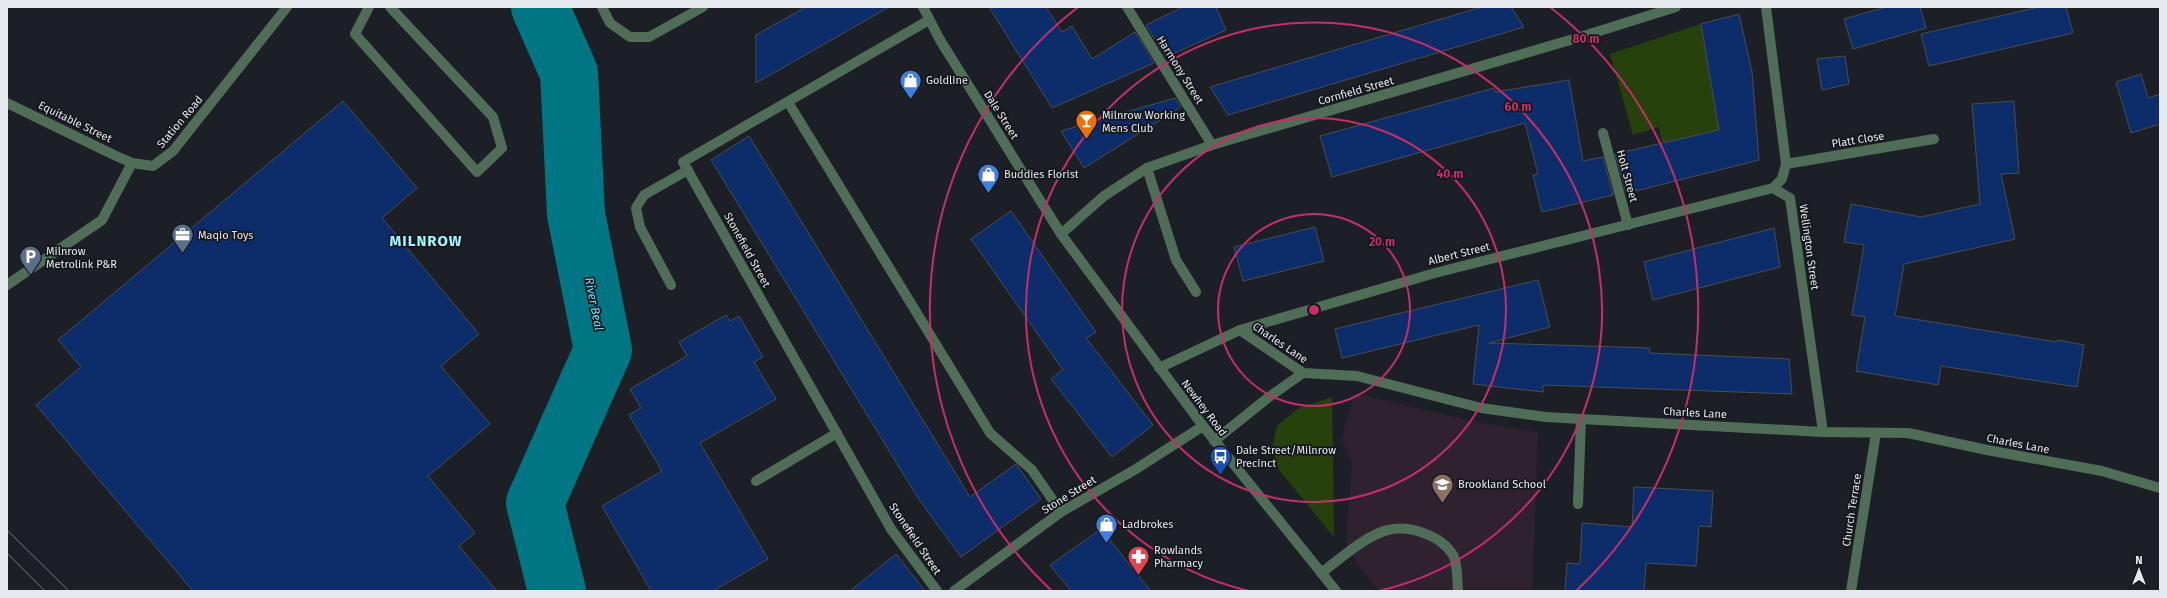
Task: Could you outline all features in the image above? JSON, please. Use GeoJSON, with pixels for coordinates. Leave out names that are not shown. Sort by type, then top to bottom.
{"type":"FeatureCollection","features":[{"type":"Feature","properties":{"kind":"street","name":"Station Road"},"geometry":{"type":"LineString","coordinates":[[132,163],[153,166],[173,151],[287,7]]}},
{"type":"Feature","properties":{"kind":"street"},"geometry":{"type":"LineString","coordinates":[[369,7],[355,34],[478,172],[502,148],[493,117],[390,7]]}},
{"type":"Feature","properties":{"kind":"street"},"geometry":{"type":"LineString","coordinates":[[602,7],[610,23],[630,37],[649,37],[703,7]]}},
{"type":"Feature","properties":{"kind":"street","name":"Dale Street"},"geometry":{"type":"LineString","coordinates":[[923,7],[929,20],[1061,234]]}},
{"type":"Feature","properties":{"kind":"street","name":"Harmony Street"},"geometry":{"type":"LineString","coordinates":[[1127,7],[1212,146]]}},
{"type":"Feature","properties":{"kind":"street","name":"Cornfield Street"},"geometry":{"type":"LineString","coordinates":[[1061,234],[1104,196],[1147,168],[1212,146],[1577,38],[1676,7]]}},
{"type":"Feature","properties":{"kind":"street"},"geometry":{"type":"LineString","coordinates":[[1766,7],[1786,164],[1782,179],[1773,188]]}},
{"type":"Feature","properties":{"kind":"street"},"geometry":{"type":"LineString","coordinates":[[671,285],[640,227],[636,208],[644,195],[688,170],[683,162],[929,20]]}},
{"type":"Feature","properties":{"kind":"street","name":"Equitable Street"},"geometry":{"type":"LineString","coordinates":[[7,102],[132,163]]}},
{"type":"Feature","properties":{"kind":"street"},"geometry":{"type":"LineString","coordinates":[[788,102],[990,433],[1032,470],[1061,512]]}},
{"type":"Feature","properties":{"kind":"street","name":"Holt Street"},"geometry":{"type":"LineString","coordinates":[[1603,133],[1628,225]]}},
{"type":"Feature","properties":{"kind":"street","name":"Platt Close"},"geometry":{"type":"LineString","coordinates":[[1786,164],[1934,139]]}},
{"type":"Feature","properties":{"kind":"street"},"geometry":{"type":"LineString","coordinates":[[7,285],[102,220],[132,163]]}},
{"type":"Feature","properties":{"kind":"street"},"geometry":{"type":"LineString","coordinates":[[1147,168],[1176,260],[1196,292]]}},
{"type":"Feature","properties":{"kind":"street","name":"Stonefield Street"},"geometry":{"type":"LineString","coordinates":[[688,170],[891,529],[937,591]]}},
{"type":"Feature","properties":{"kind":"street","name":"Albert Street"},"geometry":{"type":"LineString","coordinates":[[1159,368],[1240,330],[1435,272],[1773,188]]}},
{"type":"Feature","properties":{"kind":"street","name":"Wellington Street"},"geometry":{"type":"LineString","coordinates":[[1773,188],[1790,198],[1823,432]]}},
{"type":"Feature","properties":{"kind":"street","name":"Newhey Road"},"geometry":{"type":"LineString","coordinates":[[1061,234],[1214,441],[1336,591]]}},
{"type":"Feature","properties":{"kind":"street","name":"Charles Lane"},"geometry":{"type":"LineString","coordinates":[[1240,330],[1303,373],[1357,376],[1481,408],[1546,417],[1823,432],[1908,433],[1987,450],[2102,471],[2160,488]]}},
{"type":"Feature","properties":{"kind":"street"},"geometry":{"type":"LineString","coordinates":[[1214,441],[1269,397],[1303,373]]}},
{"type":"Feature","properties":{"kind":"street"},"geometry":{"type":"LineString","coordinates":[[1578,504],[1581,419]]}},
{"type":"Feature","properties":{"kind":"street","name":"Stone Street"},"geometry":{"type":"LineString","coordinates":[[954,591],[1061,512],[1136,469],[1203,426]]}},
{"type":"Feature","properties":{"kind":"street"},"geometry":{"type":"LineString","coordinates":[[756,481],[837,433]]}},
{"type":"Feature","properties":{"kind":"street","name":"Church Terrace"},"geometry":{"type":"LineString","coordinates":[[1851,591],[1876,433]]}},
{"type":"Feature","properties":{"kind":"street"},"geometry":{"type":"LineString","coordinates":[[1321,573],[1370,537],[1388,530],[1414,530],[1438,540],[1453,555],[1458,591]]}},
{"type":"Feature","properties":{"kind":"shaded area","name":"Brookland School"},"geometry":{"type":"Polygon","coordinates":[[[1354,393],[1480,423],[1538,432],[1532,591],[1379,591],[1356,562],[1346,544],[1352,464],[1342,438],[1354,393]]]}},
{"type":"Feature","properties":{"kind":"green space"},"geometry":{"type":"Polygon","coordinates":[[[1701,24],[1719,130],[1662,143],[1659,127],[1633,135],[1610,54],[1701,24]]]}},
{"type":"Feature","properties":{"kind":"green space"},"geometry":{"type":"Polygon","coordinates":[[[1332,397],[1334,537],[1279,470],[1272,449],[1277,426],[1299,408],[1332,397]]]}},
{"type":"Feature","properties":{"kind":"building"},"geometry":{"type":"Polygon","coordinates":[[[806,7],[889,7],[756,83],[756,35],[806,7]]]}},
{"type":"Feature","properties":{"kind":"building"},"geometry":{"type":"Polygon","coordinates":[[[989,7],[1046,7],[1062,32],[1072,26],[1092,59],[1135,32],[1154,63],[1052,108],[989,7]]]}},
{"type":"Feature","properties":{"kind":"building"},"geometry":{"type":"Polygon","coordinates":[[[1183,7],[1216,7],[1226,30],[1166,57],[1146,25],[1183,7]]]}},
{"type":"Feature","properties":{"kind":"building"},"geometry":{"type":"Polygon","coordinates":[[[1482,7],[1511,7],[1524,27],[1228,115],[1210,87],[1482,7]]]}},
{"type":"Feature","properties":{"kind":"building"},"geometry":{"type":"Polygon","coordinates":[[[1886,7],[1920,7],[1926,28],[1853,49],[1844,19],[1886,7]]]}},
{"type":"Feature","properties":{"kind":"building"},"geometry":{"type":"Polygon","coordinates":[[[2039,7],[2066,7],[2073,33],[1929,66],[1921,34],[2039,7]]]}},
{"type":"Feature","properties":{"kind":"building"},"geometry":{"type":"Polygon","coordinates":[[[1739,14],[1752,72],[1759,160],[1636,191],[1636,189],[1626,192],[1615,154],[1719,130],[1701,24],[1739,14]]]}},
{"type":"Feature","properties":{"kind":"building"},"geometry":{"type":"Polygon","coordinates":[[[1845,56],[1849,84],[1822,90],[1817,59],[1845,56]]]}},
{"type":"Feature","properties":{"kind":"building"},"geometry":{"type":"Polygon","coordinates":[[[2141,74],[2148,98],[2160,94],[2160,124],[2131,133],[2116,82],[2141,74]]]}},
{"type":"Feature","properties":{"kind":"building"},"geometry":{"type":"Polygon","coordinates":[[[1569,80],[1583,161],[1603,157],[1613,195],[1542,212],[1533,175],[1538,174],[1525,123],[1332,177],[1320,136],[1494,88],[1495,92],[1569,80]]]}},
{"type":"Feature","properties":{"kind":"building"},"geometry":{"type":"Polygon","coordinates":[[[1175,98],[1181,107],[1084,168],[1061,131],[1175,98]]]}},
{"type":"Feature","properties":{"kind":"building"},"geometry":{"type":"Polygon","coordinates":[[[343,101],[417,188],[382,218],[479,334],[441,366],[490,424],[428,476],[475,533],[459,546],[497,591],[193,591],[36,405],[81,367],[58,340],[343,101]]]}},
{"type":"Feature","properties":{"kind":"building"},"geometry":{"type":"Polygon","coordinates":[[[2014,101],[2019,173],[2001,174],[2015,239],[1904,264],[1895,316],[2084,345],[2077,387],[1941,366],[1938,385],[1856,371],[1865,317],[1852,315],[1864,245],[1844,242],[1851,204],[1921,217],[1980,204],[1972,104],[2014,101]]]}},
{"type":"Feature","properties":{"kind":"building"},"geometry":{"type":"Polygon","coordinates":[[[749,136],[970,497],[1016,464],[1041,499],[961,557],[918,498],[711,160],[749,136]]]}},
{"type":"Feature","properties":{"kind":"building"},"geometry":{"type":"Polygon","coordinates":[[[1011,211],[1096,332],[1086,338],[1153,425],[1112,457],[1051,379],[1063,370],[971,239],[1011,211]]]}},
{"type":"Feature","properties":{"kind":"building"},"geometry":{"type":"Polygon","coordinates":[[[1315,227],[1324,261],[1243,281],[1234,247],[1315,227]]]}},
{"type":"Feature","properties":{"kind":"building"},"geometry":{"type":"Polygon","coordinates":[[[1774,228],[1780,267],[1653,300],[1644,262],[1774,228]]]}},
{"type":"Feature","properties":{"kind":"building"},"geometry":{"type":"Polygon","coordinates":[[[1538,280],[1550,327],[1489,343],[1650,348],[1650,353],[1789,359],[1792,394],[1543,385],[1543,392],[1473,384],[1479,325],[1342,358],[1335,329],[1538,280]]]}},
{"type":"Feature","properties":{"kind":"building"},"geometry":{"type":"Polygon","coordinates":[[[726,315],[730,321],[739,316],[763,357],[754,362],[776,399],[700,443],[768,559],[713,591],[651,591],[602,506],[662,471],[629,415],[641,408],[630,389],[687,356],[679,342],[726,315]]]}},
{"type":"Feature","properties":{"kind":"building"},"geometry":{"type":"Polygon","coordinates":[[[1634,487],[1713,491],[1711,527],[1699,526],[1696,566],[1646,563],[1644,591],[1565,591],[1567,563],[1580,564],[1582,523],[1632,527],[1634,487]]]}},
{"type":"Feature","properties":{"kind":"building"},"geometry":{"type":"Polygon","coordinates":[[[1101,529],[1151,591],[1071,591],[1050,565],[1101,529]]]}},
{"type":"Feature","properties":{"kind":"building"},"geometry":{"type":"Polygon","coordinates":[[[896,554],[925,591],[850,591],[896,554]]]}},
{"type":"Feature","properties":{"kind":"waterway","name":"River Beal"},"geometry":{"type":"LineString","coordinates":[[540,7],[569,73],[576,214],[603,350],[535,503],[557,591]]}},
{"type":"Feature","properties":{"kind":"tram line"},"geometry":{"type":"LineString","coordinates":[[7,530],[69,591]]}},
{"type":"Feature","properties":{"kind":"tram line"},"geometry":{"type":"LineString","coordinates":[[7,553],[45,591]]}},
{"type":"Feature","properties":{"kind":"place","name":"Goldline"},"geometry":{"type":"Point","coordinates":[911,100]}},
{"type":"Feature","properties":{"kind":"place","name":"Milnrow Working Mens Club"},"geometry":{"type":"Point","coordinates":[1087,140]}},
{"type":"Feature","properties":{"kind":"place","name":"Buddies Florist"},"geometry":{"type":"Point","coordinates":[988,194]}},
{"type":"Feature","properties":{"kind":"place","name":"Maqio Toys"},"geometry":{"type":"Point","coordinates":[182,254]}},
{"type":"Feature","properties":{"kind":"place","name":"Milnrow Metrolink P&R"},"geometry":{"type":"Point","coordinates":[31,276]}},
{"type":"Feature","properties":{"kind":"place","name":"Dale Street/Milnrow Precinct"},"geometry":{"type":"Point","coordinates":[1220,476]}},
{"type":"Feature","properties":{"kind":"place","name":"Brookland School"},"geometry":{"type":"Point","coordinates":[1442,504]}},
{"type":"Feature","properties":{"kind":"place","name":"Ladbrokes"},"geometry":{"type":"Point","coordinates":[1106,544]}},
{"type":"Feature","properties":{"kind":"place","name":"Rowlands Pharmacy"},"geometry":{"type":"Point","coordinates":[1138,576]}},
{"type":"Feature","properties":{"kind":"district","name":"MILNROW"},"geometry":{"type":"Point","coordinates":[426,241]}}]}
